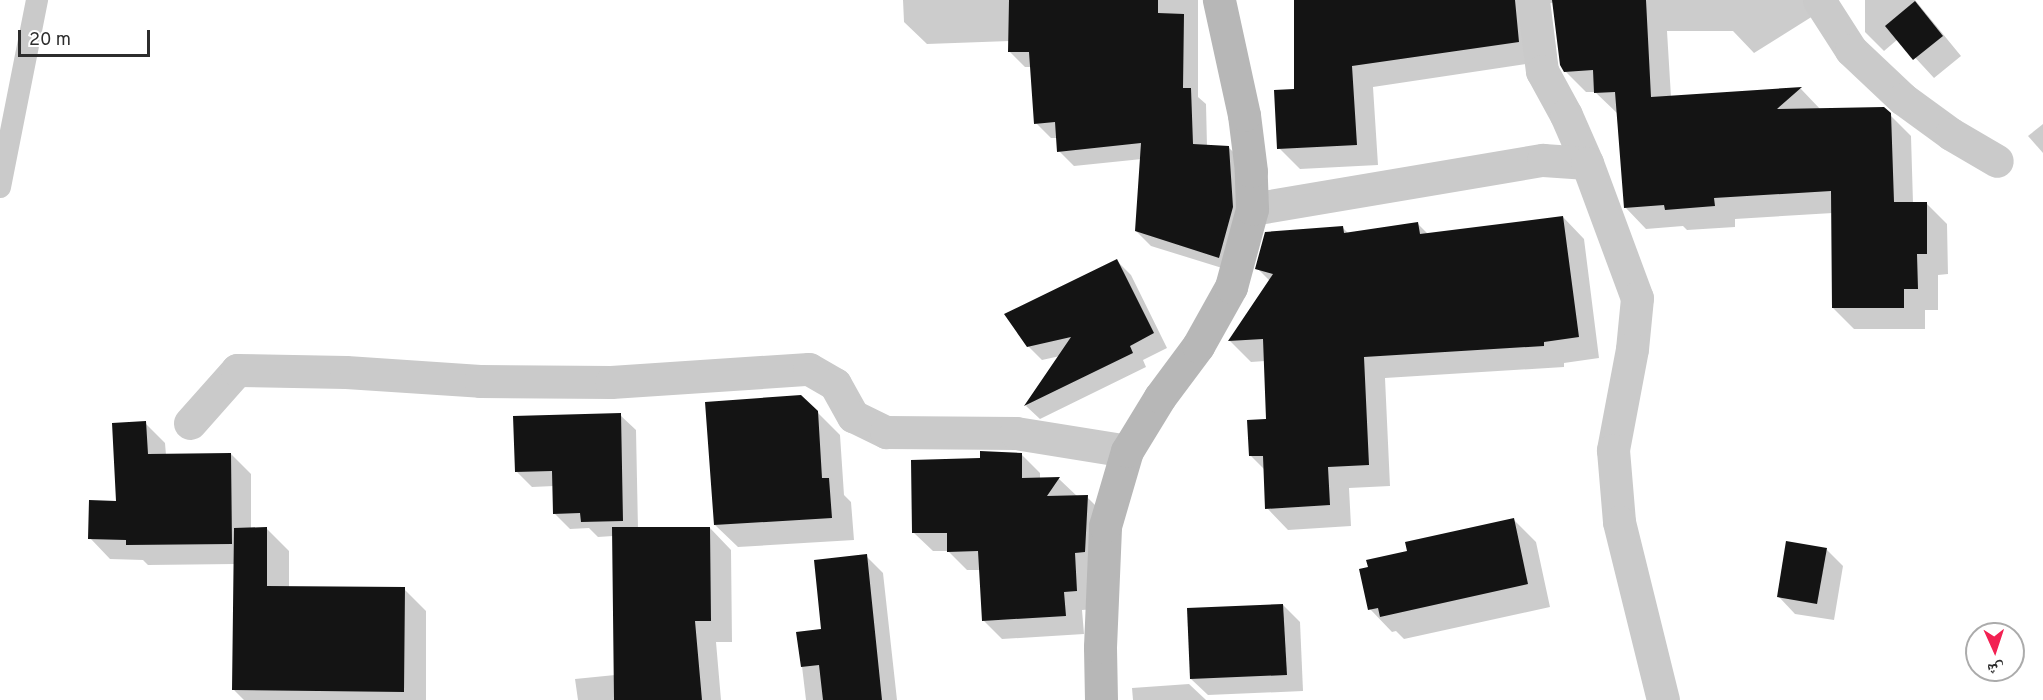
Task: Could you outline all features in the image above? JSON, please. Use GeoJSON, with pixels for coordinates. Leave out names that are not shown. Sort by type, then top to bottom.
{"type":"FeatureCollection","features":[{"type":"Feature","properties":{"kind":"street"},"geometry":{"type":"LineString","coordinates":[[1101,700],[1100,647],[1104,526],[1127,451],[1160,398],[1198,346],[1231,287],[1252,209],[1251,171],[1244,115],[1219,0]]}},
{"type":"Feature","properties":{"kind":"street"},"geometry":{"type":"LineString","coordinates":[[1533,0],[1542,71],[1566,115],[1587,162],[1637,298],[1632,349],[1613,450],[1619,522],[1664,700]]}},
{"type":"Feature","properties":{"kind":"street"},"geometry":{"type":"LineString","coordinates":[[1819,0],[1851,50],[1903,99],[1951,134],[1998,162]]}},
{"type":"Feature","properties":{"kind":"street"},"geometry":{"type":"LineString","coordinates":[[1252,209],[1543,160],[1587,162]]}},
{"type":"Feature","properties":{"kind":"street"},"geometry":{"type":"LineString","coordinates":[[190,423],[237,370],[346,372],[480,381],[611,382],[809,369],[835,384],[853,416],[886,432],[1016,433],[1127,451]]}},
{"type":"Feature","properties":{"kind":"lane"},"geometry":{"type":"LineString","coordinates":[[0,187],[36,0]]}},
{"type":"Feature","properties":{"kind":"building"},"geometry":{"type":"Polygon","coordinates":[[[1009,0],[1158,0],[1158,13],[1184,14],[1183,88],[1191,88],[1193,144],[1229,146],[1233,207],[1219,258],[1135,231],[1141,143],[1057,152],[1055,122],[1034,124],[1029,52],[1008,52],[1009,0]]]}},
{"type":"Feature","properties":{"kind":"building"},"geometry":{"type":"Polygon","coordinates":[[[1294,0],[1515,0],[1519,42],[1352,66],[1357,145],[1277,149],[1274,90],[1294,89],[1294,0]]]}},
{"type":"Feature","properties":{"kind":"building"},"geometry":{"type":"Polygon","coordinates":[[[1552,0],[1646,0],[1651,97],[1802,87],[1777,109],[1884,107],[1891,113],[1894,202],[1927,202],[1927,254],[1917,254],[1918,289],[1904,289],[1904,308],[1832,308],[1831,191],[1714,198],[1715,206],[1665,210],[1664,205],[1624,208],[1615,92],[1594,93],[1593,70],[1564,72],[1560,65],[1552,0]]]}},
{"type":"Feature","properties":{"kind":"building"},"geometry":{"type":"Polygon","coordinates":[[[1915,1],[1943,36],[1913,60],[1885,26],[1915,1]]]}},
{"type":"Feature","properties":{"kind":"building"},"geometry":{"type":"Polygon","coordinates":[[[1563,216],[1579,337],[1544,342],[1544,346],[1364,357],[1369,465],[1328,467],[1330,505],[1265,509],[1263,456],[1249,456],[1247,420],[1266,419],[1263,339],[1228,341],[1273,274],[1255,269],[1265,232],[1343,226],[1344,233],[1418,222],[1420,234],[1563,216]]]}},
{"type":"Feature","properties":{"kind":"building"},"geometry":{"type":"Polygon","coordinates":[[[1117,259],[1154,333],[1130,346],[1133,353],[1024,406],[1071,337],[1027,347],[1004,314],[1117,259]]]}},
{"type":"Feature","properties":{"kind":"building"},"geometry":{"type":"Polygon","coordinates":[[[801,395],[818,411],[822,478],[829,478],[832,518],[714,525],[705,402],[801,395]]]}},
{"type":"Feature","properties":{"kind":"building"},"geometry":{"type":"Polygon","coordinates":[[[621,413],[623,521],[581,522],[580,513],[553,514],[552,471],[515,472],[513,416],[621,413]]]}},
{"type":"Feature","properties":{"kind":"building"},"geometry":{"type":"Polygon","coordinates":[[[146,421],[148,454],[231,453],[232,544],[126,545],[126,540],[88,539],[89,500],[116,501],[112,423],[146,421]]]}},
{"type":"Feature","properties":{"kind":"building"},"geometry":{"type":"Polygon","coordinates":[[[980,451],[1022,453],[1022,478],[1060,477],[1047,496],[1088,495],[1085,552],[1075,553],[1077,591],[1064,592],[1066,616],[982,621],[978,551],[947,552],[947,533],[912,533],[911,460],[980,458],[980,451]]]}},
{"type":"Feature","properties":{"kind":"building"},"geometry":{"type":"Polygon","coordinates":[[[1514,518],[1528,584],[1380,617],[1378,608],[1368,610],[1359,569],[1368,567],[1366,560],[1407,551],[1405,542],[1514,518]]]}},
{"type":"Feature","properties":{"kind":"building"},"geometry":{"type":"Polygon","coordinates":[[[267,527],[267,586],[405,587],[404,692],[232,690],[234,528],[267,527]]]}},
{"type":"Feature","properties":{"kind":"building"},"geometry":{"type":"Polygon","coordinates":[[[612,527],[710,527],[711,621],[695,621],[702,700],[614,700],[612,527]]]}},
{"type":"Feature","properties":{"kind":"building"},"geometry":{"type":"Polygon","coordinates":[[[1786,541],[1827,548],[1817,604],[1777,597],[1786,541]]]}},
{"type":"Feature","properties":{"kind":"building"},"geometry":{"type":"Polygon","coordinates":[[[867,554],[882,700],[823,700],[819,665],[801,667],[796,632],[821,629],[814,560],[867,554]]]}},
{"type":"Feature","properties":{"kind":"building"},"geometry":{"type":"Polygon","coordinates":[[[1283,604],[1287,675],[1190,679],[1187,608],[1283,604]]]}}]}
